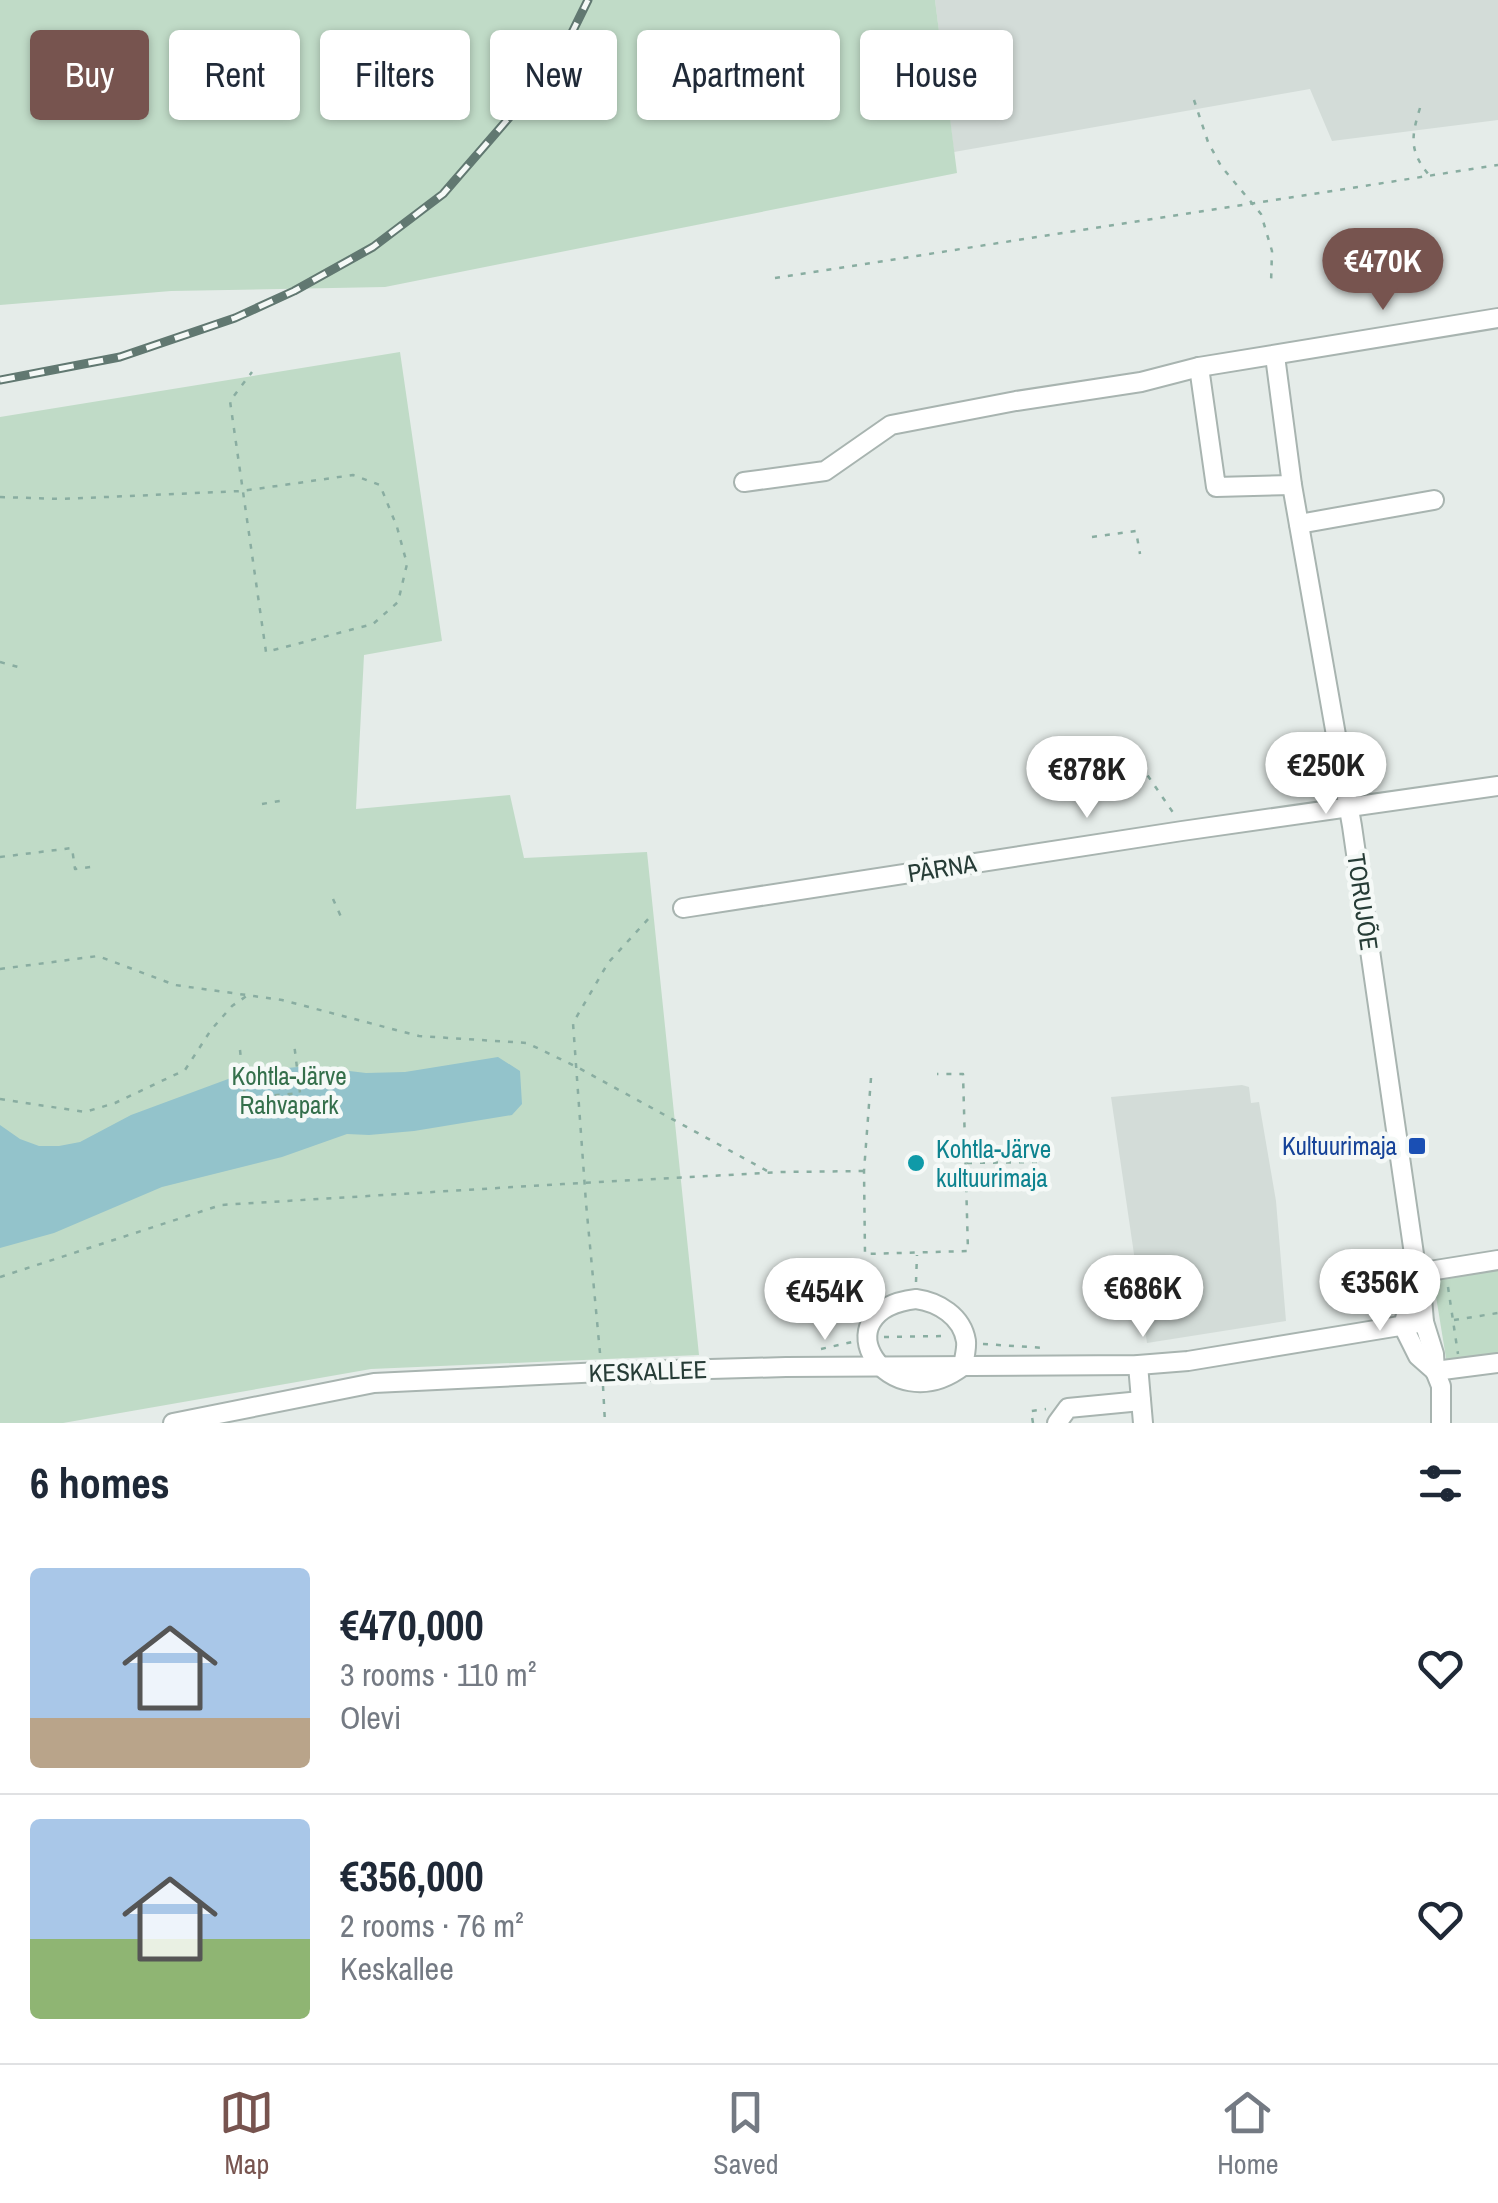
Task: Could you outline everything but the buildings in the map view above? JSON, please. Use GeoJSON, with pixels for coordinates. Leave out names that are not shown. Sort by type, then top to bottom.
{"type":"FeatureCollection","features":[{"type":"Feature","properties":{"kind":"street"},"geometry":{"type":"LineString","coordinates":[[744,482],[824,471],[892,425],[1141,382],[1199,367],[1498,318]]}},
{"type":"Feature","properties":{"kind":"street","name":"TORUJÕE"},"geometry":{"type":"LineString","coordinates":[[1275,356],[1292,486],[1348,807],[1424,1322],[1441,1386],[1441,1423]]}},
{"type":"Feature","properties":{"kind":"street"},"geometry":{"type":"LineString","coordinates":[[1199,367],[1216,488],[1292,486]]}},
{"type":"Feature","properties":{"kind":"street"},"geometry":{"type":"LineString","coordinates":[[1299,524],[1434,500]]}},
{"type":"Feature","properties":{"kind":"street","name":"PÄRNA"},"geometry":{"type":"LineString","coordinates":[[683,908],[1498,786]]}},
{"type":"Feature","properties":{"kind":"street"},"geometry":{"type":"LineString","coordinates":[[1417,1273],[1498,1260]]}},
{"type":"Feature","properties":{"kind":"street","name":"TORUJÕE"},"geometry":{"type":"LineString","coordinates":[[1417,1273],[1403,1326],[1418,1356],[1435,1371]]}},
{"type":"Feature","properties":{"kind":"street"},"geometry":{"type":"LineString","coordinates":[[874,1367],[866,1339],[872,1325],[892,1305],[916,1299],[936,1303],[960,1327],[966,1341],[963,1366]]}},
{"type":"Feature","properties":{"kind":"street","name":"KESKALLEE"},"geometry":{"type":"LineString","coordinates":[[173,1423],[374,1383],[602,1372],[1138,1365],[1424,1322]]}},
{"type":"Feature","properties":{"kind":"street"},"geometry":{"type":"LineString","coordinates":[[1435,1371],[1498,1363]]}},
{"type":"Feature","properties":{"kind":"street"},"geometry":{"type":"LineString","coordinates":[[1138,1365],[1142,1423]]}},
{"type":"Feature","properties":{"kind":"street"},"geometry":{"type":"LineString","coordinates":[[1056,1423],[1068,1408],[1140,1402]]}},
{"type":"Feature","properties":{"kind":"path"},"geometry":{"type":"LineString","coordinates":[[1194,100],[1220,166],[1260,214],[1272,251],[1271,284]]}},
{"type":"Feature","properties":{"kind":"path"},"geometry":{"type":"LineString","coordinates":[[1420,108],[1412,147],[1430,176]]}},
{"type":"Feature","properties":{"kind":"path"},"geometry":{"type":"LineString","coordinates":[[775,278],[1498,165]]}},
{"type":"Feature","properties":{"kind":"path"},"geometry":{"type":"LineString","coordinates":[[0,497],[242,491],[352,476],[380,485],[407,564],[398,602],[373,624],[266,652],[242,491],[230,401],[252,372]]}},
{"type":"Feature","properties":{"kind":"path"},"geometry":{"type":"LineString","coordinates":[[1092,537],[1136,531],[1140,554]]}},
{"type":"Feature","properties":{"kind":"path"},"geometry":{"type":"LineString","coordinates":[[0,662],[18,668]]}},
{"type":"Feature","properties":{"kind":"path"},"geometry":{"type":"LineString","coordinates":[[1132,754],[1178,819]]}},
{"type":"Feature","properties":{"kind":"path"},"geometry":{"type":"LineString","coordinates":[[262,804],[285,800]]}},
{"type":"Feature","properties":{"kind":"path"},"geometry":{"type":"LineString","coordinates":[[0,856],[72,848],[75,868],[92,866]]}},
{"type":"Feature","properties":{"kind":"path"},"geometry":{"type":"LineString","coordinates":[[333,900],[342,919]]}},
{"type":"Feature","properties":{"kind":"path"},"geometry":{"type":"LineString","coordinates":[[605,1423],[573,1023],[608,963],[650,917]]}},
{"type":"Feature","properties":{"kind":"path"},"geometry":{"type":"LineString","coordinates":[[0,969],[98,956],[175,985],[282,1000],[419,1036],[527,1043],[770,1173]]}},
{"type":"Feature","properties":{"kind":"path"},"geometry":{"type":"LineString","coordinates":[[0,1099],[84,1112],[116,1103],[185,1070],[211,1030],[232,1006],[248,995]]}},
{"type":"Feature","properties":{"kind":"path"},"geometry":{"type":"LineString","coordinates":[[240,1050],[245,1098],[300,1093],[294,1044]]}},
{"type":"Feature","properties":{"kind":"path"},"geometry":{"type":"LineString","coordinates":[[870,1078],[864,1171],[865,1254],[968,1251],[963,1074],[937,1074]]}},
{"type":"Feature","properties":{"kind":"path"},"geometry":{"type":"LineString","coordinates":[[966,1163],[1042,1162]]}},
{"type":"Feature","properties":{"kind":"path"},"geometry":{"type":"LineString","coordinates":[[0,1276],[222,1205],[864,1171]]}},
{"type":"Feature","properties":{"kind":"path"},"geometry":{"type":"LineString","coordinates":[[916,1299],[917,1253]]}},
{"type":"Feature","properties":{"kind":"path"},"geometry":{"type":"LineString","coordinates":[[1447,1276],[1460,1362]]}},
{"type":"Feature","properties":{"kind":"path"},"geometry":{"type":"LineString","coordinates":[[1453,1320],[1498,1313]]}},
{"type":"Feature","properties":{"kind":"path"},"geometry":{"type":"LineString","coordinates":[[807,1352],[866,1339],[950,1336],[975,1344],[1045,1348]]}},
{"type":"Feature","properties":{"kind":"shaded area"},"geometry":{"type":"Polygon","coordinates":[[[935,0],[1498,0],[1498,120],[1332,141],[1310,89],[954,152],[950,120],[1013,120],[1013,30],[939,30],[935,0]]]}},
{"type":"Feature","properties":{"kind":"shaded area"},"geometry":{"type":"Polygon","coordinates":[[[1249,1087],[1251,1103],[1259,1102],[1276,1201],[1286,1321],[1147,1343],[1111,1097],[1249,1087]]]}},
{"type":"Feature","properties":{"kind":"green space"},"geometry":{"type":"Polygon","coordinates":[[[0,0],[935,0],[939,30],[860,30],[860,120],[950,120],[957,173],[385,287],[171,291],[0,305],[0,0]]]}},
{"type":"Feature","properties":{"kind":"green space","name":"Kohtla-Järve Rahvapark"},"geometry":{"type":"Polygon","coordinates":[[[400,352],[442,641],[364,655],[356,809],[510,795],[524,858],[647,852],[699,1355],[371,1369],[63,1423],[0,1423],[0,417],[400,352]]]}},
{"type":"Feature","properties":{"kind":"green space"},"geometry":{"type":"Polygon","coordinates":[[[1498,1268],[1498,1356],[1447,1364],[1433,1278],[1498,1268]]]}},
{"type":"Feature","properties":{"kind":"water"},"geometry":{"type":"Polygon","coordinates":[[[498,1057],[520,1071],[522,1104],[512,1115],[414,1131],[347,1134],[282,1157],[162,1187],[54,1233],[0,1248],[0,1125],[39,1146],[59,1146],[80,1142],[131,1115],[247,1072],[308,1066],[366,1073],[405,1072],[498,1057]]]}},
{"type":"Feature","properties":{"kind":"railway"},"geometry":{"type":"LineString","coordinates":[[0,380],[120,357],[235,318],[373,247],[443,194],[558,61],[588,0]]}},
{"type":"Feature","properties":{"kind":"place","name":"Kultuurimaja"},"geometry":{"type":"Point","coordinates":[1417,1146]}},
{"type":"Feature","properties":{"kind":"place","name":"Kohtla-Järve kultuurimaja"},"geometry":{"type":"Point","coordinates":[916,1163]}}]}
